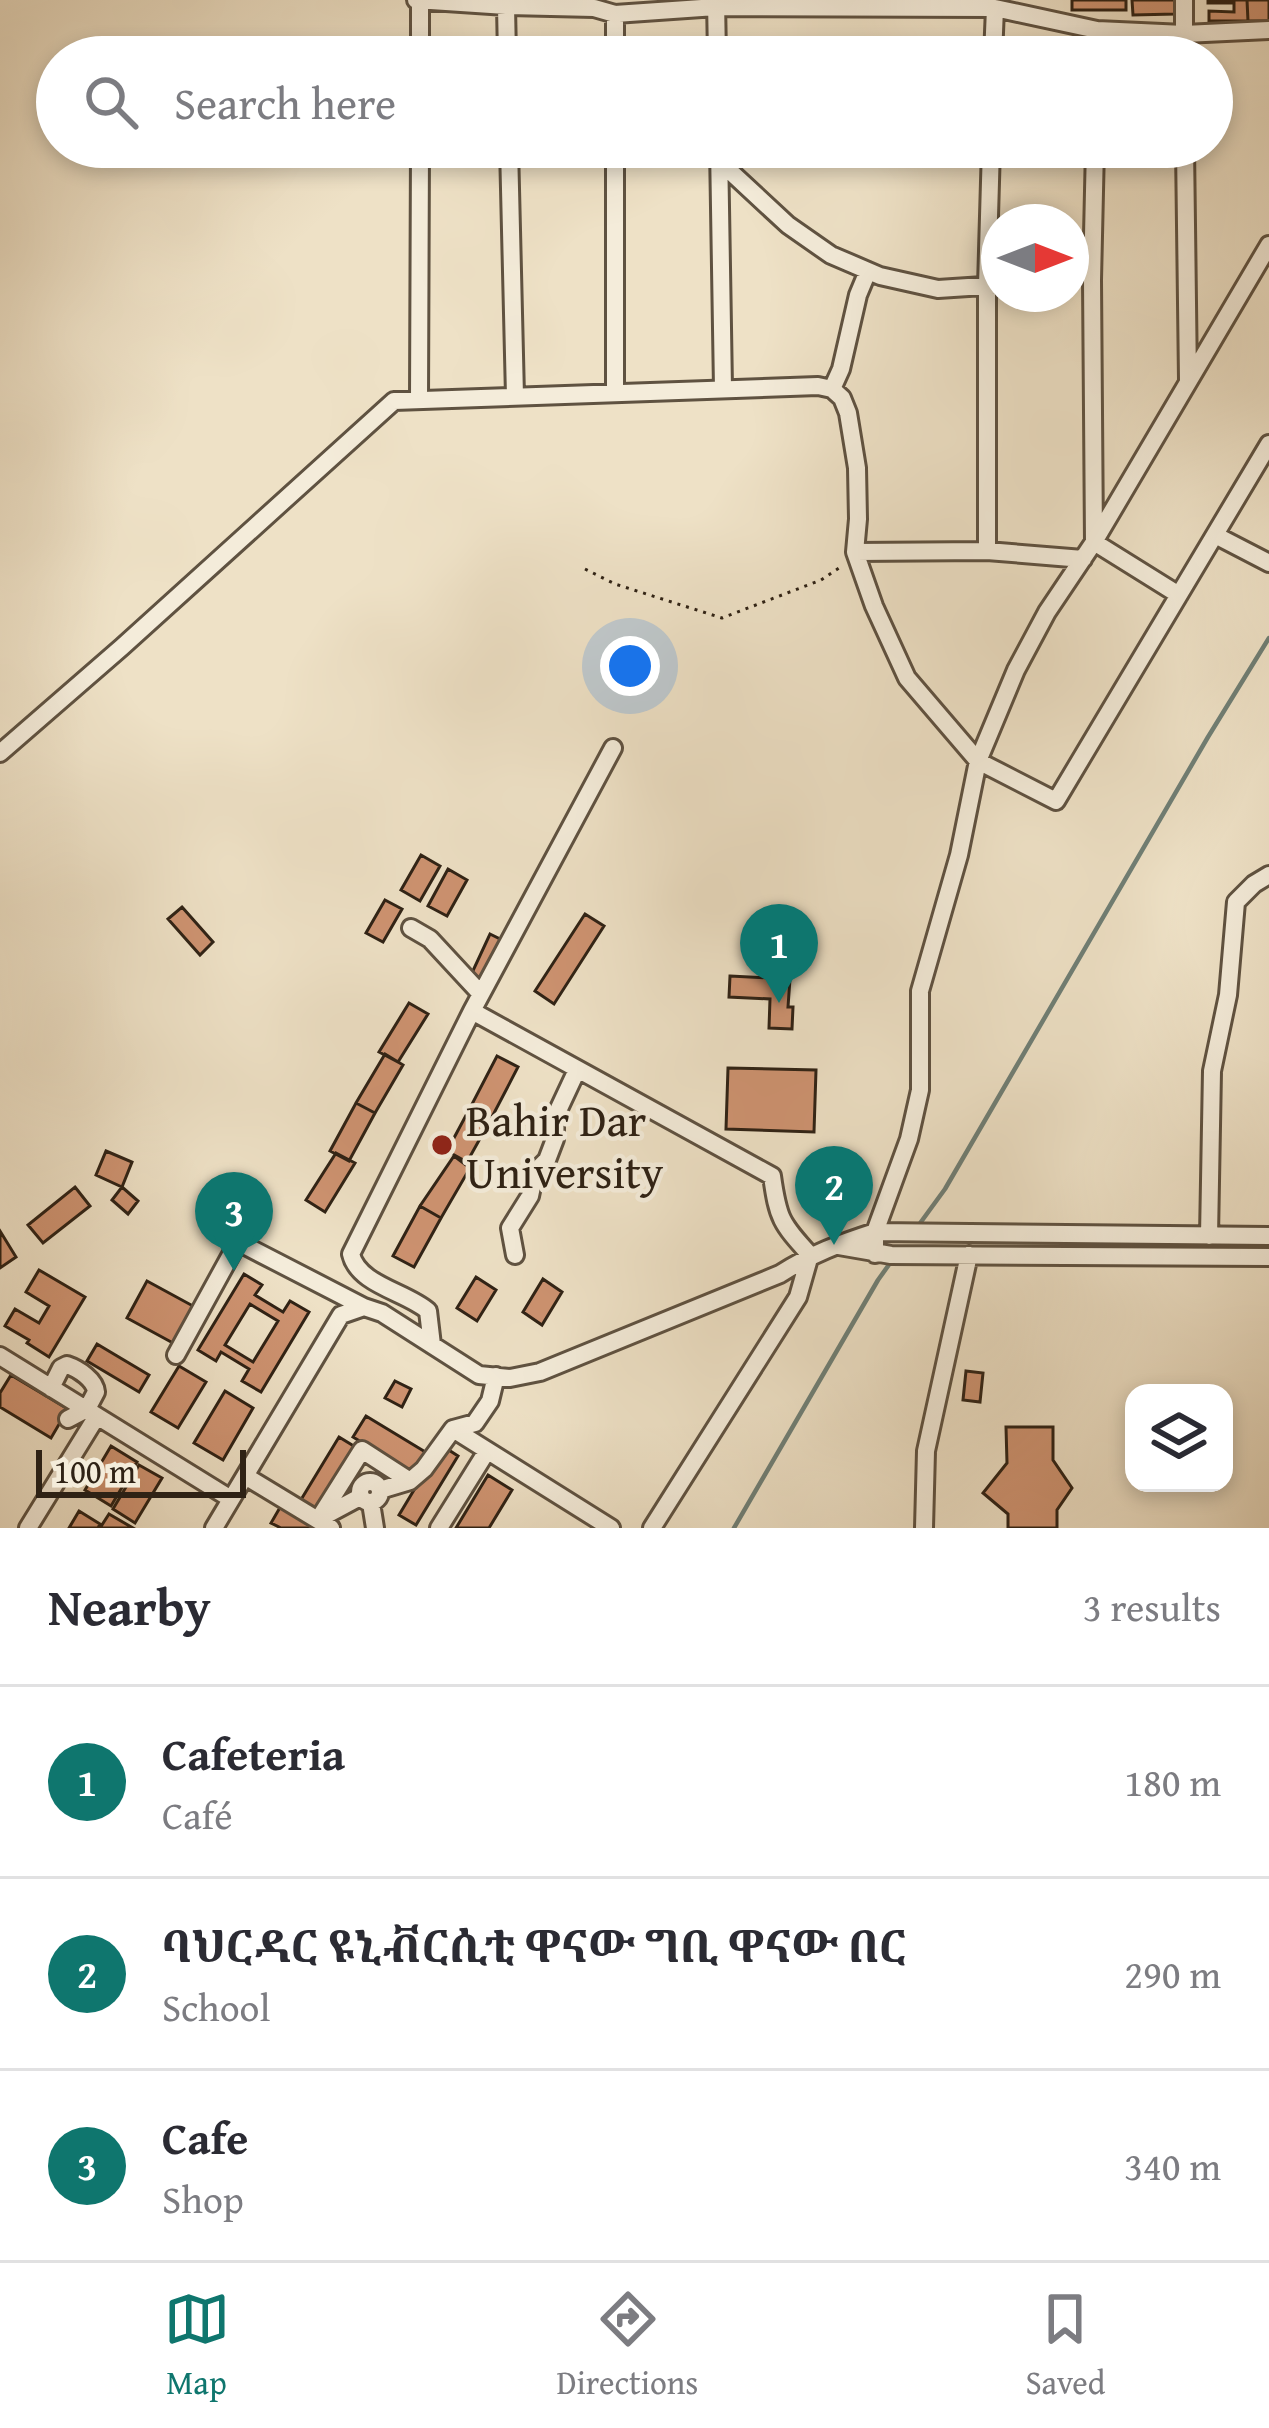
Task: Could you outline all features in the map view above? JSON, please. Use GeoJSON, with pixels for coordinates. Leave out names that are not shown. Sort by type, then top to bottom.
{"type":"FeatureCollection","features":[{"type":"Feature","properties":{"kind":"street"},"geometry":{"type":"LineString","coordinates":[[419,36],[418,0],[594,8],[615,14],[716,3],[995,8],[1097,30],[1184,34],[1269,30]]}},
{"type":"Feature","properties":{"kind":"street"},"geometry":{"type":"LineString","coordinates":[[1184,0],[1184,34]]}},
{"type":"Feature","properties":{"kind":"street"},"geometry":{"type":"LineString","coordinates":[[716,3],[717,36]]}},
{"type":"Feature","properties":{"kind":"street"},"geometry":{"type":"LineString","coordinates":[[506,6],[507,36]]}},
{"type":"Feature","properties":{"kind":"street"},"geometry":{"type":"LineString","coordinates":[[994,36],[995,8]]}},
{"type":"Feature","properties":{"kind":"street"},"geometry":{"type":"LineString","coordinates":[[615,14],[615,36]]}},
{"type":"Feature","properties":{"kind":"street"},"geometry":{"type":"LineString","coordinates":[[1097,30],[1097,36]]}},
{"type":"Feature","properties":{"kind":"street"},"geometry":{"type":"LineString","coordinates":[[419,400],[420,168]]}},
{"type":"Feature","properties":{"kind":"street"},"geometry":{"type":"LineString","coordinates":[[509,168],[514,396]]}},
{"type":"Feature","properties":{"kind":"street"},"geometry":{"type":"LineString","coordinates":[[615,168],[615,392]]}},
{"type":"Feature","properties":{"kind":"street"},"geometry":{"type":"LineString","coordinates":[[719,168],[723,388]]}},
{"type":"Feature","properties":{"kind":"street"},"geometry":{"type":"LineString","coordinates":[[733,168],[788,225],[831,255],[868,271],[938,289],[981,286]]}},
{"type":"Feature","properties":{"kind":"street"},"geometry":{"type":"LineString","coordinates":[[991,168],[992,204]]}},
{"type":"Feature","properties":{"kind":"street"},"geometry":{"type":"LineString","coordinates":[[1094,542],[1095,168]]}},
{"type":"Feature","properties":{"kind":"street"},"geometry":{"type":"LineString","coordinates":[[1185,168],[1188,381]]}},
{"type":"Feature","properties":{"kind":"street"},"geometry":{"type":"LineString","coordinates":[[883,1254],[875,1232],[909,1139],[920,1090],[920,991],[959,855],[978,761],[1047,611],[1094,542],[1269,245]]}},
{"type":"Feature","properties":{"kind":"street"},"geometry":{"type":"LineString","coordinates":[[832,389],[868,271]]}},
{"type":"Feature","properties":{"kind":"street"},"geometry":{"type":"LineString","coordinates":[[987,551],[992,312]]}},
{"type":"Feature","properties":{"kind":"street"},"geometry":{"type":"LineString","coordinates":[[0,753],[394,401],[818,386],[832,389],[848,413],[856,468],[855,552],[908,677],[978,761],[1056,801],[1269,444]]}},
{"type":"Feature","properties":{"kind":"street"},"geometry":{"type":"LineString","coordinates":[[1215,535],[1269,563]]}},
{"type":"Feature","properties":{"kind":"street"},"geometry":{"type":"LineString","coordinates":[[1094,542],[1179,595]]}},
{"type":"Feature","properties":{"kind":"street"},"geometry":{"type":"LineString","coordinates":[[855,552],[987,551],[1083,559]]}},
{"type":"Feature","properties":{"kind":"street"},"geometry":{"type":"LineString","coordinates":[[432,1345],[428,1311],[369,1278],[353,1264],[351,1254],[477,1002],[613,748]]}},
{"type":"Feature","properties":{"kind":"street"},"geometry":{"type":"LineString","coordinates":[[1209,1235],[1212,1072],[1228,995],[1236,902],[1269,875]]}},
{"type":"Feature","properties":{"kind":"street"},"geometry":{"type":"LineString","coordinates":[[410,928],[430,939],[477,1002],[577,1070],[772,1176],[783,1226],[810,1255]]}},
{"type":"Feature","properties":{"kind":"street"},"geometry":{"type":"LineString","coordinates":[[515,1255],[510,1228],[530,1196],[535,1172],[547,1160],[555,1139],[554,1117],[577,1070]]}},
{"type":"Feature","properties":{"kind":"street"},"geometry":{"type":"LineString","coordinates":[[176,1355],[238,1242],[382,1313],[479,1375],[510,1378],[540,1372],[780,1274],[810,1255],[875,1232],[1269,1236]]}},
{"type":"Feature","properties":{"kind":"street"},"geometry":{"type":"LineString","coordinates":[[834,1245],[883,1254],[1269,1257]]}},
{"type":"Feature","properties":{"kind":"street"},"geometry":{"type":"LineString","coordinates":[[652,1528],[798,1297],[810,1255]]}},
{"type":"Feature","properties":{"kind":"street"},"geometry":{"type":"LineString","coordinates":[[924,1528],[926,1451],[969,1255]]}},
{"type":"Feature","properties":{"kind":"street"},"geometry":{"type":"LineString","coordinates":[[214,1528],[341,1315],[364,1306]]}},
{"type":"Feature","properties":{"kind":"street"},"geometry":{"type":"LineString","coordinates":[[0,1356],[231,1499]]}},
{"type":"Feature","properties":{"kind":"street"},"geometry":{"type":"LineString","coordinates":[[28,1528],[92,1413],[96,1392],[96,1387],[67,1365],[51,1388]]}},
{"type":"Feature","properties":{"kind":"street"},"geometry":{"type":"LineString","coordinates":[[245,1477],[324,1524],[363,1491],[410,1481],[424,1469],[453,1429],[475,1423],[490,1401],[496,1376]]}},
{"type":"Feature","properties":{"kind":"street"},"geometry":{"type":"LineString","coordinates":[[68,1419],[92,1413]]}},
{"type":"Feature","properties":{"kind":"street"},"geometry":{"type":"LineString","coordinates":[[453,1429],[610,1528]]}},
{"type":"Feature","properties":{"kind":"street"},"geometry":{"type":"LineString","coordinates":[[374,1528],[363,1491],[362,1450],[410,1481]]}},
{"type":"Feature","properties":{"kind":"street"},"geometry":{"type":"LineString","coordinates":[[439,1528],[488,1450]]}},
{"type":"Feature","properties":{"kind":"path"},"geometry":{"type":"LineString","coordinates":[[585,569],[615,584],[722,618],[821,580],[855,552]]}},
{"type":"Feature","properties":{"kind":"building"},"geometry":{"type":"Polygon","coordinates":[[[1072,0],[1126,0],[1126,10],[1072,10],[1072,0]]]}},
{"type":"Feature","properties":{"kind":"building"},"geometry":{"type":"Polygon","coordinates":[[[1132,0],[1175,0],[1175,14],[1133,15],[1132,0]]]}},
{"type":"Feature","properties":{"kind":"building"},"geometry":{"type":"Polygon","coordinates":[[[1208,0],[1247,0],[1248,21],[1209,21],[1209,11],[1234,12],[1234,3],[1208,0]]]}},
{"type":"Feature","properties":{"kind":"building"},"geometry":{"type":"Polygon","coordinates":[[[1247,0],[1269,0],[1269,21],[1248,21],[1247,0]]]}},
{"type":"Feature","properties":{"kind":"building"},"geometry":{"type":"Polygon","coordinates":[[[421,855],[440,866],[420,901],[401,890],[421,855]]]}},
{"type":"Feature","properties":{"kind":"building"},"geometry":{"type":"Polygon","coordinates":[[[448,869],[467,880],[447,916],[428,906],[448,869]]]}},
{"type":"Feature","properties":{"kind":"building"},"geometry":{"type":"Polygon","coordinates":[[[385,900],[402,909],[383,942],[366,933],[385,900]]]}},
{"type":"Feature","properties":{"kind":"building"},"geometry":{"type":"Polygon","coordinates":[[[182,907],[213,942],[200,955],[168,919],[182,907]]]}},
{"type":"Feature","properties":{"kind":"building"},"geometry":{"type":"Polygon","coordinates":[[[585,914],[604,926],[554,1004],[535,991],[585,914]]]}},
{"type":"Feature","properties":{"kind":"building"},"geometry":{"type":"Polygon","coordinates":[[[490,934],[502,940],[481,983],[470,977],[490,934]]]}},
{"type":"Feature","properties":{"kind":"building"},"geometry":{"type":"Polygon","coordinates":[[[730,976],[790,979],[792,1029],[769,1028],[770,999],[729,997],[730,976]]]}},
{"type":"Feature","properties":{"kind":"building"},"geometry":{"type":"Polygon","coordinates":[[[409,1003],[428,1014],[398,1062],[379,1052],[409,1003]]]}},
{"type":"Feature","properties":{"kind":"building"},"geometry":{"type":"Polygon","coordinates":[[[385,1054],[403,1065],[375,1113],[356,1103],[385,1054]]]}},
{"type":"Feature","properties":{"kind":"building"},"geometry":{"type":"Polygon","coordinates":[[[497,1056],[518,1067],[492,1117],[471,1106],[497,1056]]]}},
{"type":"Feature","properties":{"kind":"building"},"geometry":{"type":"Polygon","coordinates":[[[728,1068],[816,1070],[814,1132],[726,1129],[728,1068]]]}},
{"type":"Feature","properties":{"kind":"building"},"geometry":{"type":"Polygon","coordinates":[[[356,1103],[375,1113],[349,1161],[330,1151],[356,1103]]]}},
{"type":"Feature","properties":{"kind":"building"},"geometry":{"type":"Polygon","coordinates":[[[471,1106],[492,1117],[467,1162],[447,1151],[471,1106]]]}},
{"type":"Feature","properties":{"kind":"building"},"geometry":{"type":"Polygon","coordinates":[[[106,1151],[132,1162],[122,1187],[96,1175],[106,1151]]]}},
{"type":"Feature","properties":{"kind":"building"},"geometry":{"type":"Polygon","coordinates":[[[336,1153],[355,1163],[325,1212],[306,1200],[336,1153]]]}},
{"type":"Feature","properties":{"kind":"building"},"geometry":{"type":"Polygon","coordinates":[[[454,1156],[470,1168],[441,1218],[420,1206],[454,1156]]]}},
{"type":"Feature","properties":{"kind":"building"},"geometry":{"type":"Polygon","coordinates":[[[75,1187],[90,1206],[43,1243],[28,1225],[75,1187]]]}},
{"type":"Feature","properties":{"kind":"building"},"geometry":{"type":"Polygon","coordinates":[[[122,1187],[138,1201],[128,1214],[112,1200],[122,1187]]]}},
{"type":"Feature","properties":{"kind":"building"},"geometry":{"type":"Polygon","coordinates":[[[420,1206],[441,1218],[414,1267],[393,1256],[420,1206]]]}},
{"type":"Feature","properties":{"kind":"building"},"geometry":{"type":"Polygon","coordinates":[[[0,1231],[16,1257],[0,1268],[0,1231]]]}},
{"type":"Feature","properties":{"kind":"building"},"geometry":{"type":"Polygon","coordinates":[[[39,1270],[85,1297],[49,1357],[5,1326],[15,1309],[39,1323],[49,1306],[26,1292],[39,1270]]]}},
{"type":"Feature","properties":{"kind":"building"},"geometry":{"type":"Polygon","coordinates":[[[244,1274],[262,1285],[255,1295],[283,1312],[290,1301],[309,1312],[261,1392],[242,1381],[249,1369],[221,1352],[216,1361],[198,1350],[244,1274]],[[250,1304],[225,1345],[253,1362],[278,1321],[250,1304]]]}},
{"type":"Feature","properties":{"kind":"building"},"geometry":{"type":"Polygon","coordinates":[[[476,1277],[496,1290],[477,1321],[457,1308],[476,1277]]]}},
{"type":"Feature","properties":{"kind":"building"},"geometry":{"type":"Polygon","coordinates":[[[543,1279],[562,1292],[542,1325],[523,1312],[543,1279]]]}},
{"type":"Feature","properties":{"kind":"building"},"geometry":{"type":"Polygon","coordinates":[[[147,1281],[193,1306],[173,1343],[127,1318],[147,1281]]]}},
{"type":"Feature","properties":{"kind":"building"},"geometry":{"type":"Polygon","coordinates":[[[97,1344],[149,1375],[139,1392],[87,1361],[97,1344]]]}},
{"type":"Feature","properties":{"kind":"building"},"geometry":{"type":"Polygon","coordinates":[[[179,1366],[206,1382],[178,1428],[151,1412],[179,1366]]]}},
{"type":"Feature","properties":{"kind":"building"},"geometry":{"type":"Polygon","coordinates":[[[966,1371],[983,1373],[980,1402],[963,1400],[966,1371]]]}},
{"type":"Feature","properties":{"kind":"building"},"geometry":{"type":"Polygon","coordinates":[[[11,1375],[68,1409],[51,1438],[0,1407],[0,1393],[11,1375]]]}},
{"type":"Feature","properties":{"kind":"building"},"geometry":{"type":"Polygon","coordinates":[[[395,1381],[411,1389],[402,1407],[385,1398],[395,1381]]]}},
{"type":"Feature","properties":{"kind":"building"},"geometry":{"type":"Polygon","coordinates":[[[225,1391],[253,1408],[223,1460],[194,1443],[225,1391]]]}},
{"type":"Feature","properties":{"kind":"building"},"geometry":{"type":"Polygon","coordinates":[[[366,1416],[427,1453],[414,1474],[353,1437],[366,1416]]]}},
{"type":"Feature","properties":{"kind":"building"},"geometry":{"type":"Polygon","coordinates":[[[1006,1427],[1053,1427],[1053,1460],[1072,1488],[1057,1510],[1057,1528],[1008,1528],[1008,1514],[983,1493],[1007,1463],[1006,1427]]]}},
{"type":"Feature","properties":{"kind":"building"},"geometry":{"type":"Polygon","coordinates":[[[339,1437],[357,1448],[317,1514],[299,1503],[339,1437]]]}},
{"type":"Feature","properties":{"kind":"building"},"geometry":{"type":"Polygon","coordinates":[[[441,1445],[458,1456],[416,1525],[399,1515],[441,1445]]]}},
{"type":"Feature","properties":{"kind":"building"},"geometry":{"type":"Polygon","coordinates":[[[111,1446],[137,1462],[111,1506],[85,1490],[111,1446]]]}},
{"type":"Feature","properties":{"kind":"building"},"geometry":{"type":"Polygon","coordinates":[[[139,1465],[162,1478],[135,1523],[113,1509],[139,1465]]]}},
{"type":"Feature","properties":{"kind":"building"},"geometry":{"type":"Polygon","coordinates":[[[488,1475],[512,1490],[489,1528],[456,1528],[488,1475]]]}},
{"type":"Feature","properties":{"kind":"building"},"geometry":{"type":"Polygon","coordinates":[[[282,1504],[323,1528],[281,1528],[271,1523],[282,1504]]]}},
{"type":"Feature","properties":{"kind":"building"},"geometry":{"type":"Polygon","coordinates":[[[79,1511],[100,1524],[98,1528],[69,1528],[79,1511]]]}},
{"type":"Feature","properties":{"kind":"building"},"geometry":{"type":"Polygon","coordinates":[[[109,1514],[133,1528],[100,1528],[109,1514]]]}},
{"type":"Feature","properties":{"kind":"waterway"},"geometry":{"type":"LineString","coordinates":[[918,1226],[945,1189],[1269,638]]}},
{"type":"Feature","properties":{"kind":"waterway"},"geometry":{"type":"LineString","coordinates":[[734,1528],[893,1259]]}},
{"type":"Feature","properties":{"kind":"place","name":"Cafeteria"},"geometry":{"type":"Point","coordinates":[779,1003]}},
{"type":"Feature","properties":{"kind":"place","name":"Bahir Dar University"},"geometry":{"type":"Point","coordinates":[442,1145]}},
{"type":"Feature","properties":{"kind":"place","name":"ባህርዳር ዩኒቭርሲቲ ዋናው ግቢ ዋናው በር"},"geometry":{"type":"Point","coordinates":[834,1245]}},
{"type":"Feature","properties":{"kind":"place","name":"Cafe"},"geometry":{"type":"Point","coordinates":[234,1271]}}]}
